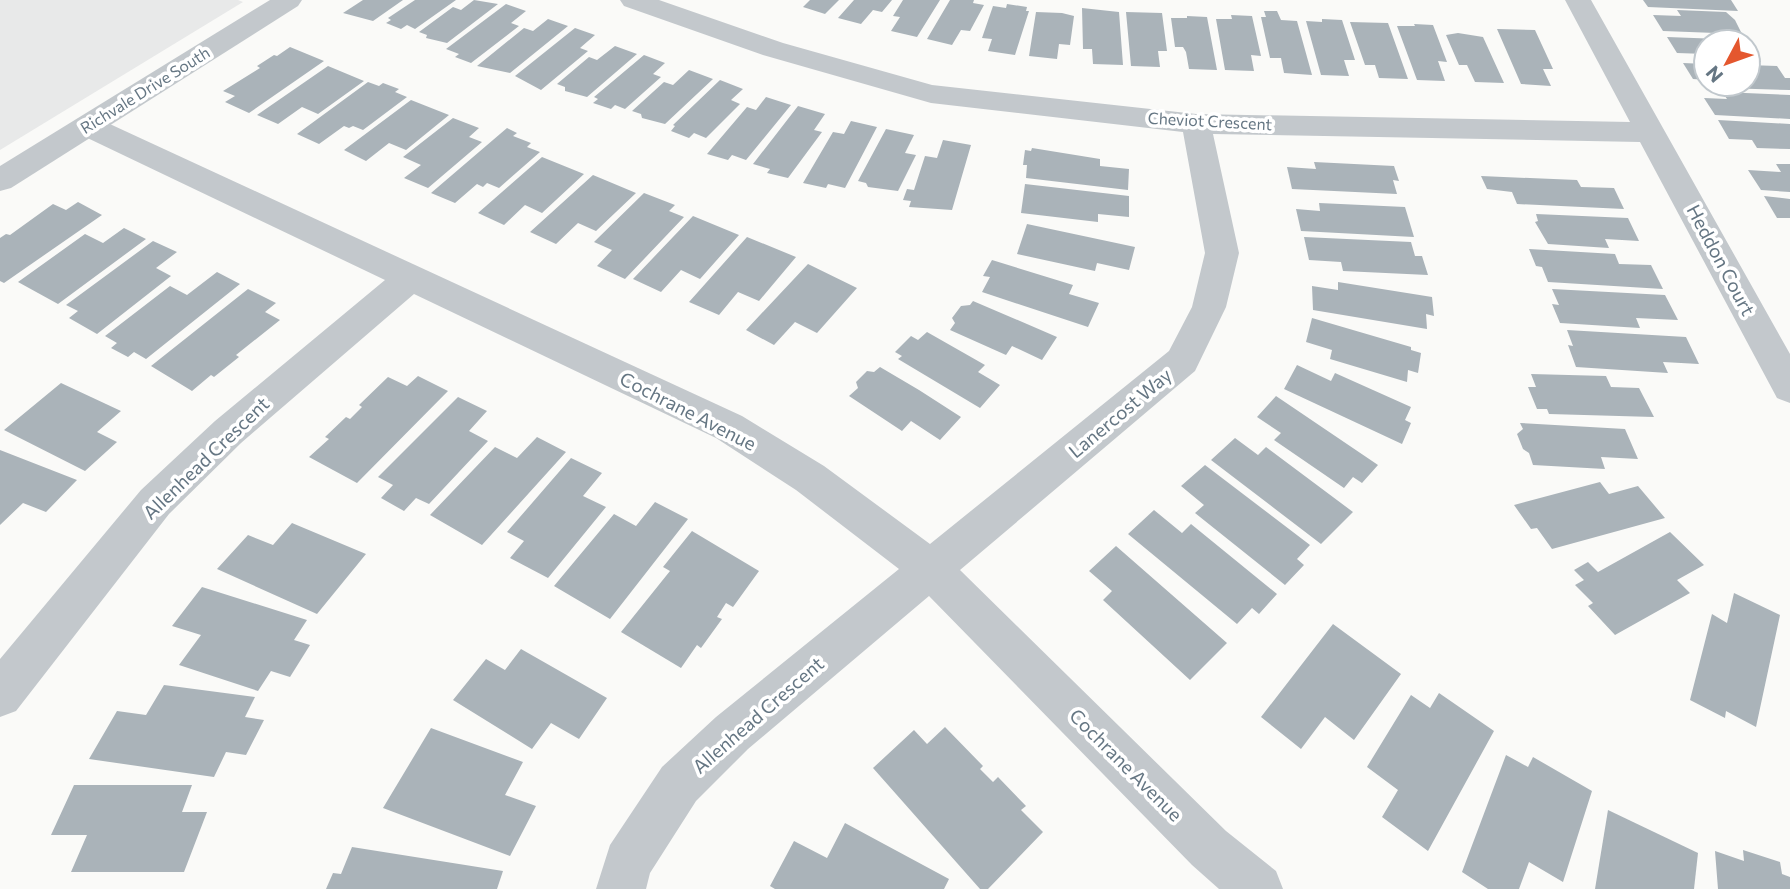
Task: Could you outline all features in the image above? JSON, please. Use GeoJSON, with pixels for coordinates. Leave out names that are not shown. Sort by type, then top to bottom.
{"type":"FeatureCollection","features":[{"type":"Feature","properties":{"kind":"street","name":"Richvale Drive South"},"geometry":{"type":"LineString","coordinates":[[0,180],[289,0]]}},
{"type":"Feature","properties":{"kind":"street","name":"Cheviot Crescent"},"geometry":{"type":"LineString","coordinates":[[633,0],[773,49],[931,94],[1196,124],[1652,132]]}},
{"type":"Feature","properties":{"kind":"street"},"geometry":{"type":"LineString","coordinates":[[1578,0],[1652,132]]}},
{"type":"Feature","properties":{"kind":"street","name":"Lanercost Way"},"geometry":{"type":"LineString","coordinates":[[931,569],[1182,361],[1209,307],[1222,253],[1196,124]]}},
{"type":"Feature","properties":{"kind":"street","name":"Cochrane Avenue"},"geometry":{"type":"LineString","coordinates":[[88,126],[729,427],[810,478],[931,569],[1209,848],[1258,889]]}},
{"type":"Feature","properties":{"kind":"street","name":"Heddon Court"},"geometry":{"type":"LineString","coordinates":[[1652,132],[1790,387]]}},
{"type":"Feature","properties":{"kind":"street","name":"Allenhead Crescent"},"geometry":{"type":"LineString","coordinates":[[0,695],[155,502],[228,432],[410,278]]}},
{"type":"Feature","properties":{"kind":"street","name":"Allenhead Crescent"},"geometry":{"type":"LineString","coordinates":[[621,889],[628,863],[678,784],[732,733],[931,569]]}},
{"type":"Feature","properties":{"kind":"shaded area"},"geometry":{"type":"Polygon","coordinates":[[[0,0],[238,0],[243,2],[0,150],[0,0]]]}},
{"type":"Feature","properties":{"kind":"building"},"geometry":{"type":"Polygon","coordinates":[[[363,0],[403,0],[373,21],[343,13],[363,0]]]}},
{"type":"Feature","properties":{"kind":"building"},"geometry":{"type":"Polygon","coordinates":[[[415,0],[456,0],[415,29],[407,25],[401,29],[386,23],[391,20],[388,18],[415,0]]]}},
{"type":"Feature","properties":{"kind":"building"},"geometry":{"type":"Polygon","coordinates":[[[474,0],[498,4],[447,43],[426,38],[427,35],[419,32],[453,7],[461,10],[474,0]]]}},
{"type":"Feature","properties":{"kind":"building"},"geometry":{"type":"Polygon","coordinates":[[[810,0],[839,0],[825,14],[803,7],[810,0]]]}},
{"type":"Feature","properties":{"kind":"building"},"geometry":{"type":"Polygon","coordinates":[[[854,0],[892,0],[882,12],[873,10],[861,24],[838,18],[854,0]]]}},
{"type":"Feature","properties":{"kind":"building"},"geometry":{"type":"Polygon","coordinates":[[[903,0],[940,0],[917,37],[891,31],[900,17],[893,16],[903,0]]]}},
{"type":"Feature","properties":{"kind":"building"},"geometry":{"type":"Polygon","coordinates":[[[950,0],[974,0],[973,3],[984,5],[970,31],[961,30],[952,45],[927,39],[950,0]]]}},
{"type":"Feature","properties":{"kind":"building"},"geometry":{"type":"Polygon","coordinates":[[[1643,0],[1731,0],[1738,11],[1648,7],[1643,0]]]}},
{"type":"Feature","properties":{"kind":"building"},"geometry":{"type":"Polygon","coordinates":[[[506,4],[526,11],[511,23],[519,26],[471,63],[455,57],[459,54],[446,49],[506,4]]]}},
{"type":"Feature","properties":{"kind":"building"},"geometry":{"type":"Polygon","coordinates":[[[1007,4],[1027,7],[1026,11],[1029,11],[1015,55],[988,51],[992,39],[982,38],[993,6],[1006,8],[1007,4]]]}},
{"type":"Feature","properties":{"kind":"building"},"geometry":{"type":"Polygon","coordinates":[[[1082,8],[1119,12],[1123,65],[1093,64],[1092,49],[1083,49],[1082,8]]]}},
{"type":"Feature","properties":{"kind":"building"},"geometry":{"type":"Polygon","coordinates":[[[1677,10],[1726,12],[1739,28],[1692,28],[1692,32],[1663,31],[1653,15],[1681,16],[1677,10]]]}},
{"type":"Feature","properties":{"kind":"building"},"geometry":{"type":"Polygon","coordinates":[[[1264,11],[1277,11],[1281,20],[1297,21],[1312,75],[1284,73],[1281,58],[1270,58],[1261,17],[1266,17],[1264,11]]]}},
{"type":"Feature","properties":{"kind":"building"},"geometry":{"type":"Polygon","coordinates":[[[1036,12],[1074,16],[1070,45],[1059,44],[1057,59],[1029,56],[1036,12]]]}},
{"type":"Feature","properties":{"kind":"building"},"geometry":{"type":"Polygon","coordinates":[[[1126,12],[1162,13],[1167,51],[1158,51],[1160,67],[1131,66],[1126,12]]]}},
{"type":"Feature","properties":{"kind":"building"},"geometry":{"type":"Polygon","coordinates":[[[1231,15],[1252,16],[1261,56],[1251,55],[1254,71],[1225,70],[1216,19],[1232,19],[1231,15]]]}},
{"type":"Feature","properties":{"kind":"building"},"geometry":{"type":"Polygon","coordinates":[[[1207,17],[1217,70],[1189,69],[1183,47],[1175,47],[1171,18],[1207,17]]]}},
{"type":"Feature","properties":{"kind":"building"},"geometry":{"type":"Polygon","coordinates":[[[548,19],[568,26],[510,73],[477,66],[524,28],[533,31],[548,19]]]}},
{"type":"Feature","properties":{"kind":"building"},"geometry":{"type":"Polygon","coordinates":[[[1322,19],[1342,20],[1355,60],[1344,60],[1349,76],[1321,75],[1306,21],[1322,22],[1322,19]]]}},
{"type":"Feature","properties":{"kind":"building"},"geometry":{"type":"Polygon","coordinates":[[[1350,22],[1388,23],[1408,79],[1379,78],[1375,65],[1365,65],[1350,22]]]}},
{"type":"Feature","properties":{"kind":"building"},"geometry":{"type":"Polygon","coordinates":[[[1414,24],[1433,25],[1447,62],[1438,61],[1445,81],[1417,80],[1397,26],[1415,26],[1414,24]]]}},
{"type":"Feature","properties":{"kind":"building"},"geometry":{"type":"Polygon","coordinates":[[[575,28],[595,35],[580,48],[588,51],[541,90],[515,76],[575,28]]]}},
{"type":"Feature","properties":{"kind":"building"},"geometry":{"type":"Polygon","coordinates":[[[1497,29],[1535,30],[1553,69],[1543,69],[1551,86],[1521,84],[1497,29]]]}},
{"type":"Feature","properties":{"kind":"building"},"geometry":{"type":"Polygon","coordinates":[[[1458,33],[1483,37],[1504,83],[1475,82],[1467,65],[1459,65],[1446,35],[1458,33]]]}},
{"type":"Feature","properties":{"kind":"building"},"geometry":{"type":"Polygon","coordinates":[[[1667,37],[1692,38],[1692,54],[1677,53],[1667,37]]]}},
{"type":"Feature","properties":{"kind":"building"},"geometry":{"type":"Polygon","coordinates":[[[615,46],[637,54],[587,97],[565,91],[565,87],[557,84],[589,57],[597,60],[615,46]]]}},
{"type":"Feature","properties":{"kind":"building"},"geometry":{"type":"Polygon","coordinates":[[[290,47],[324,61],[249,113],[225,102],[235,96],[223,91],[260,68],[257,66],[290,47]]]}},
{"type":"Feature","properties":{"kind":"building"},"geometry":{"type":"Polygon","coordinates":[[[644,55],[665,63],[653,74],[661,77],[625,109],[615,105],[611,109],[593,103],[598,99],[594,97],[644,55]]]}},
{"type":"Feature","properties":{"kind":"building"},"geometry":{"type":"Polygon","coordinates":[[[1683,63],[1692,63],[1692,77],[1683,63]]]}},
{"type":"Feature","properties":{"kind":"building"},"geometry":{"type":"Polygon","coordinates":[[[1762,65],[1777,66],[1785,78],[1790,78],[1790,90],[1762,89],[1762,65]]]}},
{"type":"Feature","properties":{"kind":"building"},"geometry":{"type":"Polygon","coordinates":[[[328,66],[364,81],[318,114],[302,107],[278,124],[257,115],[328,66]]]}},
{"type":"Feature","properties":{"kind":"building"},"geometry":{"type":"Polygon","coordinates":[[[689,70],[713,79],[665,124],[642,118],[641,114],[632,111],[664,82],[673,85],[689,70]]]}},
{"type":"Feature","properties":{"kind":"building"},"geometry":{"type":"Polygon","coordinates":[[[720,80],[743,89],[731,100],[740,104],[706,138],[694,133],[689,138],[671,131],[675,126],[673,125],[720,80]]]}},
{"type":"Feature","properties":{"kind":"building"},"geometry":{"type":"Polygon","coordinates":[[[368,82],[379,86],[383,83],[399,89],[395,92],[407,97],[363,130],[344,126],[319,144],[297,134],[368,82]]]}},
{"type":"Feature","properties":{"kind":"building"},"geometry":{"type":"Polygon","coordinates":[[[1762,94],[1790,95],[1790,119],[1715,115],[1704,98],[1762,98],[1762,94]]]}},
{"type":"Feature","properties":{"kind":"building"},"geometry":{"type":"Polygon","coordinates":[[[766,97],[791,105],[746,160],[732,155],[728,160],[707,154],[747,107],[756,110],[766,97]]]}},
{"type":"Feature","properties":{"kind":"building"},"geometry":{"type":"Polygon","coordinates":[[[411,100],[449,115],[406,150],[389,143],[366,161],[344,150],[411,100]]]}},
{"type":"Feature","properties":{"kind":"building"},"geometry":{"type":"Polygon","coordinates":[[[798,106],[825,114],[814,130],[822,132],[788,178],[767,173],[770,169],[753,164],[798,106]]]}},
{"type":"Feature","properties":{"kind":"building"},"geometry":{"type":"Polygon","coordinates":[[[453,118],[479,128],[469,137],[482,142],[428,188],[404,178],[421,165],[403,157],[453,118]]]}},
{"type":"Feature","properties":{"kind":"building"},"geometry":{"type":"Polygon","coordinates":[[[1718,120],[1790,124],[1790,149],[1757,148],[1752,140],[1729,139],[1718,120]]]}},
{"type":"Feature","properties":{"kind":"building"},"geometry":{"type":"Polygon","coordinates":[[[851,121],[877,127],[845,188],[828,184],[826,188],[803,183],[833,132],[844,134],[851,121]]]}},
{"type":"Feature","properties":{"kind":"building"},"geometry":{"type":"Polygon","coordinates":[[[507,128],[517,133],[513,136],[531,143],[527,147],[540,152],[499,188],[487,183],[483,187],[477,184],[455,203],[431,193],[507,128]]]}},
{"type":"Feature","properties":{"kind":"building"},"geometry":{"type":"Polygon","coordinates":[[[886,129],[914,135],[905,153],[916,155],[898,191],[868,187],[866,183],[858,181],[886,129]]]}},
{"type":"Feature","properties":{"kind":"building"},"geometry":{"type":"Polygon","coordinates":[[[943,140],[971,145],[952,210],[909,207],[911,201],[903,200],[907,189],[914,190],[925,156],[937,158],[943,140]]]}},
{"type":"Feature","properties":{"kind":"building"},"geometry":{"type":"Polygon","coordinates":[[[1032,148],[1100,159],[1100,166],[1129,169],[1128,190],[1026,178],[1027,165],[1023,165],[1025,150],[1031,151],[1032,148]]]}},
{"type":"Feature","properties":{"kind":"building"},"geometry":{"type":"Polygon","coordinates":[[[542,157],[584,174],[542,213],[525,205],[504,225],[478,213],[542,157]]]}},
{"type":"Feature","properties":{"kind":"building"},"geometry":{"type":"Polygon","coordinates":[[[1314,162],[1394,166],[1399,181],[1393,180],[1397,194],[1292,189],[1287,167],[1316,169],[1314,162]]]}},
{"type":"Feature","properties":{"kind":"building"},"geometry":{"type":"Polygon","coordinates":[[[1776,164],[1790,164],[1790,192],[1761,190],[1748,170],[1781,172],[1776,164]]]}},
{"type":"Feature","properties":{"kind":"building"},"geometry":{"type":"Polygon","coordinates":[[[593,175],[636,193],[596,231],[578,223],[556,244],[530,232],[593,175]]]}},
{"type":"Feature","properties":{"kind":"building"},"geometry":{"type":"Polygon","coordinates":[[[1481,176],[1577,180],[1581,187],[1614,188],[1624,209],[1517,204],[1512,192],[1487,189],[1481,176]]]}},
{"type":"Feature","properties":{"kind":"building"},"geometry":{"type":"Polygon","coordinates":[[[1025,184],[1129,196],[1129,217],[1098,214],[1098,222],[1021,213],[1025,184]]]}},
{"type":"Feature","properties":{"kind":"building"},"geometry":{"type":"Polygon","coordinates":[[[644,193],[675,205],[669,211],[684,217],[625,279],[597,266],[612,250],[594,242],[644,193]]]}},
{"type":"Feature","properties":{"kind":"building"},"geometry":{"type":"Polygon","coordinates":[[[1764,196],[1790,199],[1790,218],[1777,218],[1764,196]]]}},
{"type":"Feature","properties":{"kind":"building"},"geometry":{"type":"Polygon","coordinates":[[[78,202],[102,215],[4,283],[0,281],[0,238],[6,234],[10,235],[53,204],[66,210],[78,202]]]}},
{"type":"Feature","properties":{"kind":"building"},"geometry":{"type":"Polygon","coordinates":[[[1319,203],[1405,207],[1414,237],[1301,231],[1296,209],[1320,211],[1319,203]]]}},
{"type":"Feature","properties":{"kind":"building"},"geometry":{"type":"Polygon","coordinates":[[[1536,214],[1628,218],[1639,241],[1605,239],[1609,248],[1548,244],[1535,222],[1538,221],[1536,214]]]}},
{"type":"Feature","properties":{"kind":"building"},"geometry":{"type":"Polygon","coordinates":[[[693,216],[739,235],[700,279],[681,270],[661,292],[633,279],[693,216]]]}},
{"type":"Feature","properties":{"kind":"building"},"geometry":{"type":"Polygon","coordinates":[[[1027,224],[1135,247],[1129,270],[1097,263],[1095,271],[1017,254],[1027,224]]]}},
{"type":"Feature","properties":{"kind":"building"},"geometry":{"type":"Polygon","coordinates":[[[124,228],[146,239],[58,304],[18,282],[85,234],[103,243],[124,228]]]}},
{"type":"Feature","properties":{"kind":"building"},"geometry":{"type":"Polygon","coordinates":[[[747,237],[796,257],[759,301],[738,292],[719,315],[689,302],[747,237]]]}},
{"type":"Feature","properties":{"kind":"building"},"geometry":{"type":"Polygon","coordinates":[[[1304,237],[1411,242],[1415,256],[1422,256],[1428,275],[1343,271],[1341,262],[1309,260],[1304,237]]]}},
{"type":"Feature","properties":{"kind":"building"},"geometry":{"type":"Polygon","coordinates":[[[153,241],[177,252],[156,268],[171,276],[97,334],[69,318],[78,311],[66,305],[153,241]]]}},
{"type":"Feature","properties":{"kind":"building"},"geometry":{"type":"Polygon","coordinates":[[[1529,249],[1615,254],[1619,264],[1651,265],[1663,289],[1548,282],[1542,267],[1536,266],[1529,249]]]}},
{"type":"Feature","properties":{"kind":"building"},"geometry":{"type":"Polygon","coordinates":[[[992,260],[1073,285],[1069,294],[1099,303],[1088,327],[982,292],[990,277],[983,276],[992,260]]]}},
{"type":"Feature","properties":{"kind":"building"},"geometry":{"type":"Polygon","coordinates":[[[808,264],[857,288],[817,333],[795,322],[774,345],[746,330],[808,264]]]}},
{"type":"Feature","properties":{"kind":"building"},"geometry":{"type":"Polygon","coordinates":[[[217,272],[240,284],[146,359],[134,352],[128,357],[111,348],[117,343],[105,336],[170,286],[187,295],[217,272]]]}},
{"type":"Feature","properties":{"kind":"building"},"geometry":{"type":"Polygon","coordinates":[[[1338,282],[1432,297],[1434,316],[1426,314],[1427,329],[1313,310],[1312,286],[1338,290],[1338,282]]]}},
{"type":"Feature","properties":{"kind":"building"},"geometry":{"type":"Polygon","coordinates":[[[248,289],[276,303],[265,312],[280,320],[236,355],[239,357],[214,377],[211,375],[192,391],[151,366],[248,289]]]}},
{"type":"Feature","properties":{"kind":"building"},"geometry":{"type":"Polygon","coordinates":[[[1552,289],[1665,295],[1678,320],[1636,318],[1640,328],[1560,323],[1552,304],[1559,305],[1552,289]]]}},
{"type":"Feature","properties":{"kind":"building"},"geometry":{"type":"Polygon","coordinates":[[[973,301],[1057,337],[1042,360],[1012,346],[1006,355],[950,330],[955,323],[952,318],[961,306],[970,305],[973,301]]]}},
{"type":"Feature","properties":{"kind":"building"},"geometry":{"type":"Polygon","coordinates":[[[1312,318],[1411,347],[1411,350],[1421,353],[1418,373],[1408,370],[1407,382],[1330,359],[1332,350],[1306,342],[1312,318]]]}},
{"type":"Feature","properties":{"kind":"building"},"geometry":{"type":"Polygon","coordinates":[[[1567,330],[1686,337],[1699,364],[1663,362],[1668,373],[1576,367],[1568,345],[1573,346],[1567,330]]]}},
{"type":"Feature","properties":{"kind":"building"},"geometry":{"type":"Polygon","coordinates":[[[927,332],[985,365],[978,372],[1000,385],[980,408],[898,359],[902,356],[895,352],[911,336],[918,340],[927,332]]]}},
{"type":"Feature","properties":{"kind":"building"},"geometry":{"type":"Polygon","coordinates":[[[1297,365],[1331,381],[1335,373],[1411,407],[1405,420],[1411,423],[1402,444],[1284,389],[1297,365]]]}},
{"type":"Feature","properties":{"kind":"building"},"geometry":{"type":"Polygon","coordinates":[[[880,367],[961,417],[940,440],[911,421],[902,431],[849,396],[858,388],[856,382],[867,371],[874,372],[880,367]]]}},
{"type":"Feature","properties":{"kind":"building"},"geometry":{"type":"Polygon","coordinates":[[[1531,374],[1606,376],[1611,387],[1639,388],[1654,417],[1549,414],[1547,409],[1537,409],[1528,387],[1536,387],[1531,374]]]}},
{"type":"Feature","properties":{"kind":"building"},"geometry":{"type":"Polygon","coordinates":[[[418,376],[448,391],[357,483],[309,457],[329,439],[325,437],[346,417],[350,419],[362,407],[359,405],[388,377],[407,386],[418,376]]]}},
{"type":"Feature","properties":{"kind":"building"},"geometry":{"type":"Polygon","coordinates":[[[61,383],[121,411],[97,432],[117,442],[85,471],[4,430],[61,383]]]}},
{"type":"Feature","properties":{"kind":"building"},"geometry":{"type":"Polygon","coordinates":[[[1276,396],[1378,465],[1362,483],[1353,477],[1344,488],[1274,440],[1281,433],[1257,417],[1276,396]]]}},
{"type":"Feature","properties":{"kind":"building"},"geometry":{"type":"Polygon","coordinates":[[[458,397],[487,411],[469,431],[488,441],[429,504],[416,498],[404,511],[381,498],[393,485],[378,477],[458,397]]]}},
{"type":"Feature","properties":{"kind":"building"},"geometry":{"type":"Polygon","coordinates":[[[1520,423],[1625,429],[1638,459],[1601,457],[1605,469],[1533,465],[1517,434],[1523,429],[1520,423]]]}},
{"type":"Feature","properties":{"kind":"building"},"geometry":{"type":"Polygon","coordinates":[[[537,437],[566,452],[482,545],[430,515],[495,447],[517,458],[537,437]]]}},
{"type":"Feature","properties":{"kind":"building"},"geometry":{"type":"Polygon","coordinates":[[[1235,438],[1258,455],[1266,447],[1353,512],[1321,544],[1211,460],[1235,438]]]}},
{"type":"Feature","properties":{"kind":"building"},"geometry":{"type":"Polygon","coordinates":[[[0,450],[77,480],[46,512],[23,503],[0,525],[0,450]]]}},
{"type":"Feature","properties":{"kind":"building"},"geometry":{"type":"Polygon","coordinates":[[[571,458],[602,473],[583,496],[606,507],[548,578],[510,558],[524,541],[507,532],[571,458]]]}},
{"type":"Feature","properties":{"kind":"building"},"geometry":{"type":"Polygon","coordinates":[[[1205,465],[1310,545],[1297,559],[1304,565],[1285,585],[1195,513],[1204,505],[1181,486],[1205,465]]]}},
{"type":"Feature","properties":{"kind":"building"},"geometry":{"type":"Polygon","coordinates":[[[1600,482],[1609,494],[1638,486],[1665,518],[1552,549],[1537,528],[1531,529],[1514,505],[1600,482]]]}},
{"type":"Feature","properties":{"kind":"building"},"geometry":{"type":"Polygon","coordinates":[[[655,502],[688,519],[610,619],[554,586],[614,514],[636,526],[655,502]]]}},
{"type":"Feature","properties":{"kind":"building"},"geometry":{"type":"Polygon","coordinates":[[[1154,510],[1182,533],[1191,524],[1277,594],[1259,614],[1252,608],[1237,624],[1128,534],[1154,510]]]}},
{"type":"Feature","properties":{"kind":"building"},"geometry":{"type":"Polygon","coordinates":[[[292,523],[366,554],[317,614],[217,569],[248,535],[273,545],[292,523]]]}},
{"type":"Feature","properties":{"kind":"building"},"geometry":{"type":"Polygon","coordinates":[[[692,531],[759,571],[733,607],[726,603],[717,617],[722,619],[701,648],[697,645],[681,668],[621,632],[670,571],[663,567],[692,531]]]}},
{"type":"Feature","properties":{"kind":"building"},"geometry":{"type":"Polygon","coordinates":[[[1670,532],[1704,565],[1677,580],[1690,593],[1615,635],[1588,606],[1593,603],[1575,585],[1584,580],[1574,570],[1588,562],[1598,572],[1670,532]]]}},
{"type":"Feature","properties":{"kind":"building"},"geometry":{"type":"Polygon","coordinates":[[[1116,546],[1227,643],[1190,680],[1103,600],[1112,591],[1089,571],[1116,546]]]}},
{"type":"Feature","properties":{"kind":"building"},"geometry":{"type":"Polygon","coordinates":[[[202,587],[307,620],[294,640],[310,645],[290,677],[271,671],[258,691],[179,665],[201,635],[172,626],[202,587]]]}},
{"type":"Feature","properties":{"kind":"building"},"geometry":{"type":"Polygon","coordinates":[[[1734,593],[1780,615],[1756,727],[1726,711],[1725,718],[1690,700],[1712,614],[1727,623],[1734,593]]]}},
{"type":"Feature","properties":{"kind":"building"},"geometry":{"type":"Polygon","coordinates":[[[1333,624],[1401,674],[1354,740],[1325,717],[1301,749],[1261,717],[1333,624]]]}},
{"type":"Feature","properties":{"kind":"building"},"geometry":{"type":"Polygon","coordinates":[[[521,649],[607,698],[579,739],[551,723],[532,749],[453,700],[486,659],[505,670],[521,649]]]}},
{"type":"Feature","properties":{"kind":"building"},"geometry":{"type":"Polygon","coordinates":[[[164,685],[255,697],[245,717],[264,720],[246,755],[226,752],[214,777],[89,759],[117,711],[146,715],[164,685]]]}},
{"type":"Feature","properties":{"kind":"building"},"geometry":{"type":"Polygon","coordinates":[[[1439,693],[1494,731],[1428,851],[1382,817],[1398,790],[1367,767],[1411,695],[1430,708],[1439,693]]]}},
{"type":"Feature","properties":{"kind":"building"},"geometry":{"type":"Polygon","coordinates":[[[945,727],[983,766],[980,769],[993,782],[998,777],[1026,806],[1021,810],[1043,832],[988,889],[980,889],[873,768],[914,730],[927,744],[945,727]]]}},
{"type":"Feature","properties":{"kind":"building"},"geometry":{"type":"Polygon","coordinates":[[[431,728],[523,762],[505,795],[536,806],[510,856],[383,808],[431,728]]]}},
{"type":"Feature","properties":{"kind":"building"},"geometry":{"type":"Polygon","coordinates":[[[1506,755],[1528,767],[1533,757],[1592,791],[1563,882],[1529,862],[1519,889],[1488,889],[1462,872],[1506,755]]]}},
{"type":"Feature","properties":{"kind":"building"},"geometry":{"type":"Polygon","coordinates":[[[74,785],[192,785],[182,812],[207,812],[184,872],[71,872],[87,835],[51,835],[74,785]]]}},
{"type":"Feature","properties":{"kind":"building"},"geometry":{"type":"Polygon","coordinates":[[[1608,810],[1698,853],[1694,889],[1595,889],[1608,810]]]}},
{"type":"Feature","properties":{"kind":"building"},"geometry":{"type":"Polygon","coordinates":[[[845,823],[949,879],[944,889],[775,889],[770,886],[794,841],[827,858],[845,823]]]}},
{"type":"Feature","properties":{"kind":"building"},"geometry":{"type":"Polygon","coordinates":[[[352,847],[503,871],[497,889],[326,889],[333,873],[341,874],[352,847]]]}},
{"type":"Feature","properties":{"kind":"building"},"geometry":{"type":"Polygon","coordinates":[[[1743,850],[1780,862],[1782,874],[1790,877],[1790,889],[1718,889],[1715,851],[1744,861],[1743,850]]]}}]}
